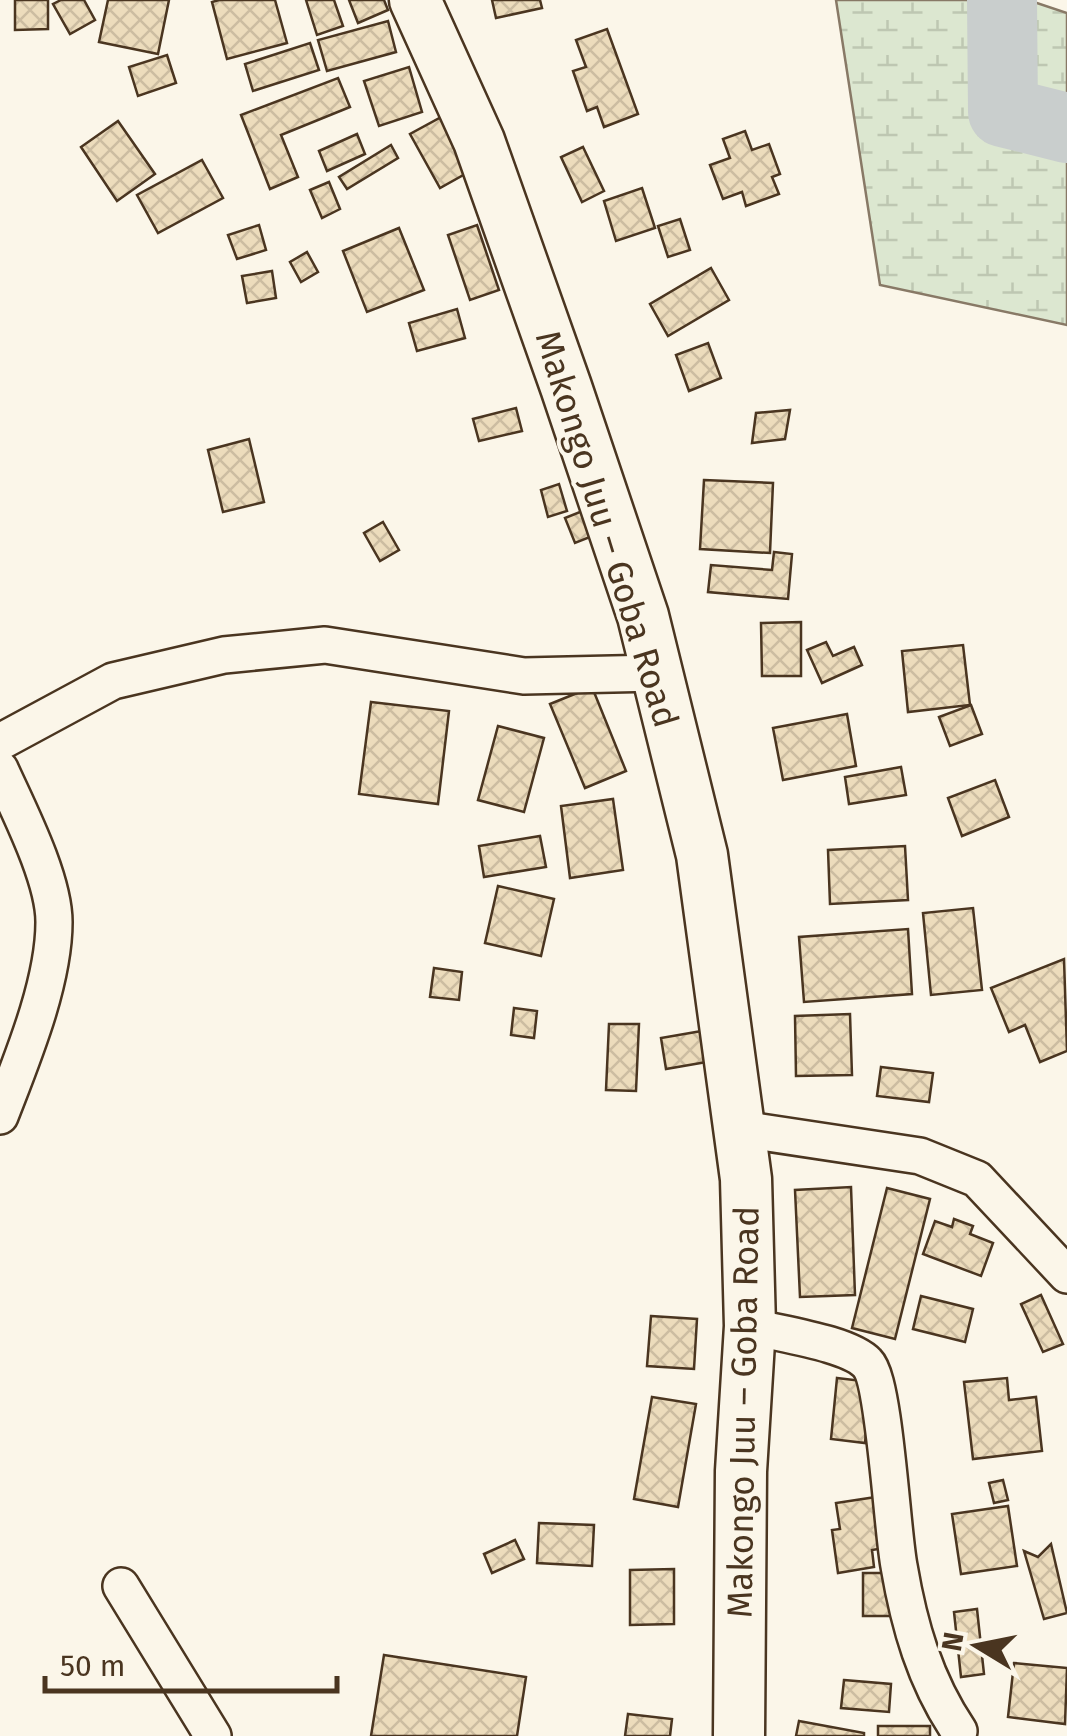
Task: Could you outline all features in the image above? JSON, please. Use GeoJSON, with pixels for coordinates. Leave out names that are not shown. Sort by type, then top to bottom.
{"type":"FeatureCollection","features":[{"type":"Feature","properties":{"kind":"street","name":"Makongo Juu – Goba Road"},"geometry":{"type":"LineString","coordinates":[[415,0],[478,141],[572,404],[643,616],[702,855],[741,1129],[750,1326],[741,1470],[739,1736]]}},
{"type":"Feature","properties":{"kind":"street"},"geometry":{"type":"LineString","coordinates":[[0,742],[113,681],[224,656],[325,645],[524,676],[657,673]]}},
{"type":"Feature","properties":{"kind":"street"},"geometry":{"type":"LineString","coordinates":[[0,769],[34,843],[54,920],[36,1021],[0,1116]]}},
{"type":"Feature","properties":{"kind":"street"},"geometry":{"type":"LineString","coordinates":[[741,1129],[920,1156],[977,1179],[1067,1274]]}},
{"type":"Feature","properties":{"kind":"street"},"geometry":{"type":"LineString","coordinates":[[750,1326],[857,1354],[876,1373],[886,1486],[915,1637],[934,1694],[959,1731]]}},
{"type":"Feature","properties":{"kind":"street"},"geometry":{"type":"LineString","coordinates":[[120,1586],[213,1736]]}},
{"type":"Feature","properties":{"kind":"green space"},"geometry":{"type":"Polygon","coordinates":[[[836,0],[1028,0],[1067,13],[1067,325],[880,285],[836,0]]]}},
{"type":"Feature","properties":{"kind":"building"},"geometry":{"type":"Polygon","coordinates":[[[15,0],[48,0],[48,29],[15,30],[15,0]]]}},
{"type":"Feature","properties":{"kind":"building"},"geometry":{"type":"Polygon","coordinates":[[[84,0],[95,20],[70,34],[53,4],[84,0]]]}},
{"type":"Feature","properties":{"kind":"building"},"geometry":{"type":"Polygon","coordinates":[[[108,0],[169,0],[158,54],[99,42],[108,0]]]}},
{"type":"Feature","properties":{"kind":"building"},"geometry":{"type":"Polygon","coordinates":[[[275,0],[287,43],[227,59],[212,2],[275,0]]]}},
{"type":"Feature","properties":{"kind":"building"},"geometry":{"type":"Polygon","coordinates":[[[306,0],[334,0],[343,26],[317,35],[306,0]]]}},
{"type":"Feature","properties":{"kind":"building"},"geometry":{"type":"Polygon","coordinates":[[[349,0],[384,0],[388,10],[358,23],[349,0]]]}},
{"type":"Feature","properties":{"kind":"building"},"geometry":{"type":"Polygon","coordinates":[[[492,0],[540,0],[542,8],[496,18],[492,0]]]}},
{"type":"Feature","properties":{"kind":"building"},"geometry":{"type":"Polygon","coordinates":[[[388,21],[396,52],[327,71],[318,40],[388,21]]]}},
{"type":"Feature","properties":{"kind":"building"},"geometry":{"type":"Polygon","coordinates":[[[607,29],[638,114],[604,127],[597,107],[587,111],[573,71],[586,67],[576,40],[607,29]]]}},
{"type":"Feature","properties":{"kind":"building"},"geometry":{"type":"Polygon","coordinates":[[[310,43],[319,70],[253,91],[245,64],[310,43]]]}},
{"type":"Feature","properties":{"kind":"building"},"geometry":{"type":"Polygon","coordinates":[[[167,55],[176,83],[138,96],[129,67],[167,55]]]}},
{"type":"Feature","properties":{"kind":"building"},"geometry":{"type":"Polygon","coordinates":[[[409,67],[422,112],[379,126],[364,81],[409,67]]]}},
{"type":"Feature","properties":{"kind":"building"},"geometry":{"type":"Polygon","coordinates":[[[338,78],[350,107],[281,135],[298,177],[270,189],[241,115],[338,78]]]}},
{"type":"Feature","properties":{"kind":"building"},"geometry":{"type":"Polygon","coordinates":[[[445,115],[474,169],[440,188],[410,134],[445,115]]]}},
{"type":"Feature","properties":{"kind":"building"},"geometry":{"type":"Polygon","coordinates":[[[118,121],[155,174],[117,201],[81,147],[118,121]]]}},
{"type":"Feature","properties":{"kind":"building"},"geometry":{"type":"Polygon","coordinates":[[[745,131],[752,150],[769,144],[780,174],[772,177],[779,194],[746,206],[742,192],[723,199],[710,165],[730,158],[723,139],[745,131]]]}},
{"type":"Feature","properties":{"kind":"building"},"geometry":{"type":"Polygon","coordinates":[[[357,134],[365,154],[327,171],[319,151],[357,134]]]}},
{"type":"Feature","properties":{"kind":"building"},"geometry":{"type":"Polygon","coordinates":[[[391,145],[398,158],[347,189],[339,177],[391,145]]]}},
{"type":"Feature","properties":{"kind":"building"},"geometry":{"type":"Polygon","coordinates":[[[583,147],[604,191],[582,202],[561,157],[583,147]]]}},
{"type":"Feature","properties":{"kind":"building"},"geometry":{"type":"Polygon","coordinates":[[[202,160],[223,198],[158,233],[137,195],[202,160]]]}},
{"type":"Feature","properties":{"kind":"building"},"geometry":{"type":"Polygon","coordinates":[[[329,182],[340,209],[322,218],[310,190],[329,182]]]}},
{"type":"Feature","properties":{"kind":"building"},"geometry":{"type":"Polygon","coordinates":[[[642,188],[655,228],[616,241],[604,201],[642,188]]]}},
{"type":"Feature","properties":{"kind":"building"},"geometry":{"type":"Polygon","coordinates":[[[680,219],[690,250],[668,257],[658,226],[680,219]]]}},
{"type":"Feature","properties":{"kind":"building"},"geometry":{"type":"Polygon","coordinates":[[[259,225],[266,250],[237,259],[228,235],[259,225]]]}},
{"type":"Feature","properties":{"kind":"building"},"geometry":{"type":"Polygon","coordinates":[[[477,225],[499,290],[470,300],[448,235],[477,225]]]}},
{"type":"Feature","properties":{"kind":"building"},"geometry":{"type":"Polygon","coordinates":[[[399,228],[424,290],[367,312],[343,251],[399,228]]]}},
{"type":"Feature","properties":{"kind":"building"},"geometry":{"type":"Polygon","coordinates":[[[307,252],[318,272],[301,282],[290,262],[307,252]]]}},
{"type":"Feature","properties":{"kind":"building"},"geometry":{"type":"Polygon","coordinates":[[[711,268],[729,300],[668,336],[650,304],[711,268]]]}},
{"type":"Feature","properties":{"kind":"building"},"geometry":{"type":"Polygon","coordinates":[[[272,271],[276,298],[247,303],[242,276],[272,271]]]}},
{"type":"Feature","properties":{"kind":"building"},"geometry":{"type":"Polygon","coordinates":[[[457,309],[465,338],[417,351],[409,323],[457,309]]]}},
{"type":"Feature","properties":{"kind":"building"},"geometry":{"type":"Polygon","coordinates":[[[708,343],[721,378],[689,391],[676,355],[708,343]]]}},
{"type":"Feature","properties":{"kind":"building"},"geometry":{"type":"Polygon","coordinates":[[[516,408],[522,431],[479,441],[473,419],[516,408]]]}},
{"type":"Feature","properties":{"kind":"building"},"geometry":{"type":"Polygon","coordinates":[[[790,410],[785,439],[752,443],[756,413],[790,410]]]}},
{"type":"Feature","properties":{"kind":"building"},"geometry":{"type":"Polygon","coordinates":[[[249,439],[264,502],[223,512],[208,450],[249,439]]]}},
{"type":"Feature","properties":{"kind":"building"},"geometry":{"type":"Polygon","coordinates":[[[704,480],[773,483],[770,553],[700,549],[704,480]]]}},
{"type":"Feature","properties":{"kind":"building"},"geometry":{"type":"Polygon","coordinates":[[[559,484],[567,511],[548,517],[541,490],[559,484]]]}},
{"type":"Feature","properties":{"kind":"building"},"geometry":{"type":"Polygon","coordinates":[[[595,506],[605,531],[575,543],[565,518],[595,506]]]}},
{"type":"Feature","properties":{"kind":"building"},"geometry":{"type":"Polygon","coordinates":[[[383,522],[399,550],[380,561],[364,533],[383,522]]]}},
{"type":"Feature","properties":{"kind":"building"},"geometry":{"type":"Polygon","coordinates":[[[774,552],[792,554],[788,599],[708,592],[711,565],[772,570],[774,552]]]}},
{"type":"Feature","properties":{"kind":"building"},"geometry":{"type":"Polygon","coordinates":[[[801,622],[801,676],[762,676],[761,623],[801,622]]]}},
{"type":"Feature","properties":{"kind":"building"},"geometry":{"type":"Polygon","coordinates":[[[826,642],[833,656],[854,647],[862,665],[822,683],[807,650],[826,642]]]}},
{"type":"Feature","properties":{"kind":"building"},"geometry":{"type":"Polygon","coordinates":[[[963,645],[970,705],[908,712],[902,651],[963,645]]]}},
{"type":"Feature","properties":{"kind":"building"},"geometry":{"type":"Polygon","coordinates":[[[592,687],[626,771],[585,788],[550,704],[592,687]]]}},
{"type":"Feature","properties":{"kind":"building"},"geometry":{"type":"Polygon","coordinates":[[[371,702],[449,711],[438,804],[359,794],[371,702]]]}},
{"type":"Feature","properties":{"kind":"building"},"geometry":{"type":"Polygon","coordinates":[[[971,705],[982,734],[950,746],[939,717],[971,705]]]}},
{"type":"Feature","properties":{"kind":"building"},"geometry":{"type":"Polygon","coordinates":[[[847,714],[856,766],[783,780],[773,728],[847,714]]]}},
{"type":"Feature","properties":{"kind":"building"},"geometry":{"type":"Polygon","coordinates":[[[498,726],[544,738],[524,812],[478,800],[498,726]]]}},
{"type":"Feature","properties":{"kind":"building"},"geometry":{"type":"Polygon","coordinates":[[[901,767],[906,795],[849,804],[845,777],[901,767]]]}},
{"type":"Feature","properties":{"kind":"building"},"geometry":{"type":"Polygon","coordinates":[[[995,780],[1009,817],[962,836],[948,798],[995,780]]]}},
{"type":"Feature","properties":{"kind":"building"},"geometry":{"type":"Polygon","coordinates":[[[613,799],[623,870],[570,878],[561,806],[613,799]]]}},
{"type":"Feature","properties":{"kind":"building"},"geometry":{"type":"Polygon","coordinates":[[[540,836],[546,867],[484,877],[479,846],[540,836]]]}},
{"type":"Feature","properties":{"kind":"building"},"geometry":{"type":"Polygon","coordinates":[[[905,846],[908,900],[830,904],[828,850],[905,846]]]}},
{"type":"Feature","properties":{"kind":"building"},"geometry":{"type":"Polygon","coordinates":[[[498,886],[554,899],[541,956],[485,943],[498,886]]]}},
{"type":"Feature","properties":{"kind":"building"},"geometry":{"type":"Polygon","coordinates":[[[973,908],[982,990],[931,995],[923,913],[973,908]]]}},
{"type":"Feature","properties":{"kind":"building"},"geometry":{"type":"Polygon","coordinates":[[[908,929],[912,994],[804,1002],[799,937],[908,929]]]}},
{"type":"Feature","properties":{"kind":"building"},"geometry":{"type":"Polygon","coordinates":[[[1064,959],[1067,1051],[1040,1062],[1025,1025],[1009,1032],[991,988],[1064,959]]]}},
{"type":"Feature","properties":{"kind":"building"},"geometry":{"type":"Polygon","coordinates":[[[434,968],[462,972],[459,1000],[430,997],[434,968]]]}},
{"type":"Feature","properties":{"kind":"building"},"geometry":{"type":"Polygon","coordinates":[[[514,1008],[537,1011],[534,1038],[511,1035],[514,1008]]]}},
{"type":"Feature","properties":{"kind":"building"},"geometry":{"type":"Polygon","coordinates":[[[850,1014],[852,1075],[796,1076],[795,1016],[850,1014]]]}},
{"type":"Feature","properties":{"kind":"building"},"geometry":{"type":"Polygon","coordinates":[[[609,1024],[639,1024],[636,1091],[606,1090],[609,1024]]]}},
{"type":"Feature","properties":{"kind":"building"},"geometry":{"type":"Polygon","coordinates":[[[719,1028],[724,1059],[666,1069],[661,1038],[719,1028]]]}},
{"type":"Feature","properties":{"kind":"building"},"geometry":{"type":"Polygon","coordinates":[[[881,1067],[933,1073],[929,1102],[877,1096],[881,1067]]]}},
{"type":"Feature","properties":{"kind":"building"},"geometry":{"type":"Polygon","coordinates":[[[851,1187],[855,1295],[800,1297],[795,1190],[851,1187]]]}},
{"type":"Feature","properties":{"kind":"building"},"geometry":{"type":"Polygon","coordinates":[[[887,1188],[930,1199],[895,1339],[852,1328],[887,1188]]]}},
{"type":"Feature","properties":{"kind":"building"},"geometry":{"type":"Polygon","coordinates":[[[954,1219],[973,1226],[970,1234],[993,1243],[981,1276],[923,1254],[935,1221],[952,1227],[954,1219]]]}},
{"type":"Feature","properties":{"kind":"building"},"geometry":{"type":"Polygon","coordinates":[[[1041,1295],[1063,1344],[1043,1352],[1021,1304],[1041,1295]]]}},
{"type":"Feature","properties":{"kind":"building"},"geometry":{"type":"Polygon","coordinates":[[[921,1296],[973,1309],[965,1342],[913,1329],[921,1296]]]}},
{"type":"Feature","properties":{"kind":"building"},"geometry":{"type":"Polygon","coordinates":[[[651,1316],[697,1319],[694,1369],[647,1366],[651,1316]]]}},
{"type":"Feature","properties":{"kind":"building"},"geometry":{"type":"Polygon","coordinates":[[[837,1378],[871,1382],[865,1443],[831,1439],[837,1378]]]}},
{"type":"Feature","properties":{"kind":"building"},"geometry":{"type":"Polygon","coordinates":[[[1007,1378],[1009,1400],[1036,1397],[1042,1451],[973,1459],[964,1382],[1007,1378]]]}},
{"type":"Feature","properties":{"kind":"building"},"geometry":{"type":"Polygon","coordinates":[[[652,1397],[696,1404],[678,1507],[634,1499],[652,1397]]]}},
{"type":"Feature","properties":{"kind":"building"},"geometry":{"type":"Polygon","coordinates":[[[1003,1480],[1008,1500],[994,1503],[989,1483],[1003,1480]]]}},
{"type":"Feature","properties":{"kind":"building"},"geometry":{"type":"Polygon","coordinates":[[[876,1497],[884,1548],[872,1550],[874,1567],[838,1573],[832,1530],[840,1529],[836,1503],[876,1497]]]}},
{"type":"Feature","properties":{"kind":"building"},"geometry":{"type":"Polygon","coordinates":[[[1008,1506],[1017,1566],[961,1574],[952,1514],[1008,1506]]]}},
{"type":"Feature","properties":{"kind":"building"},"geometry":{"type":"Polygon","coordinates":[[[539,1523],[594,1525],[592,1566],[537,1563],[539,1523]]]}},
{"type":"Feature","properties":{"kind":"building"},"geometry":{"type":"Polygon","coordinates":[[[515,1540],[524,1559],[492,1573],[484,1554],[515,1540]]]}},
{"type":"Feature","properties":{"kind":"building"},"geometry":{"type":"Polygon","coordinates":[[[1051,1544],[1067,1613],[1044,1619],[1024,1551],[1038,1557],[1051,1544]]]}},
{"type":"Feature","properties":{"kind":"building"},"geometry":{"type":"Polygon","coordinates":[[[674,1569],[674,1624],[630,1625],[630,1570],[674,1569]]]}},
{"type":"Feature","properties":{"kind":"building"},"geometry":{"type":"Polygon","coordinates":[[[863,1573],[895,1573],[896,1616],[863,1616],[863,1573]]]}},
{"type":"Feature","properties":{"kind":"building"},"geometry":{"type":"Polygon","coordinates":[[[977,1609],[984,1674],[961,1677],[954,1612],[977,1609]]]}},
{"type":"Feature","properties":{"kind":"building"},"geometry":{"type":"Polygon","coordinates":[[[384,1655],[526,1677],[517,1736],[371,1736],[384,1655]]]}},
{"type":"Feature","properties":{"kind":"building"},"geometry":{"type":"Polygon","coordinates":[[[1014,1663],[1067,1668],[1065,1724],[1008,1717],[1014,1663]]]}},
{"type":"Feature","properties":{"kind":"building"},"geometry":{"type":"Polygon","coordinates":[[[844,1680],[891,1684],[889,1712],[841,1708],[844,1680]]]}},
{"type":"Feature","properties":{"kind":"building"},"geometry":{"type":"Polygon","coordinates":[[[628,1714],[672,1719],[670,1736],[625,1736],[628,1714]]]}},
{"type":"Feature","properties":{"kind":"building"},"geometry":{"type":"Polygon","coordinates":[[[799,1721],[864,1733],[864,1736],[796,1736],[799,1721]]]}},
{"type":"Feature","properties":{"kind":"building"},"geometry":{"type":"Polygon","coordinates":[[[878,1726],[930,1726],[930,1736],[878,1736],[878,1726]]]}},
{"type":"Feature","properties":{"kind":"waterway"},"geometry":{"type":"LineString","coordinates":[[1002,0],[1003,112],[1067,128]]}}]}
